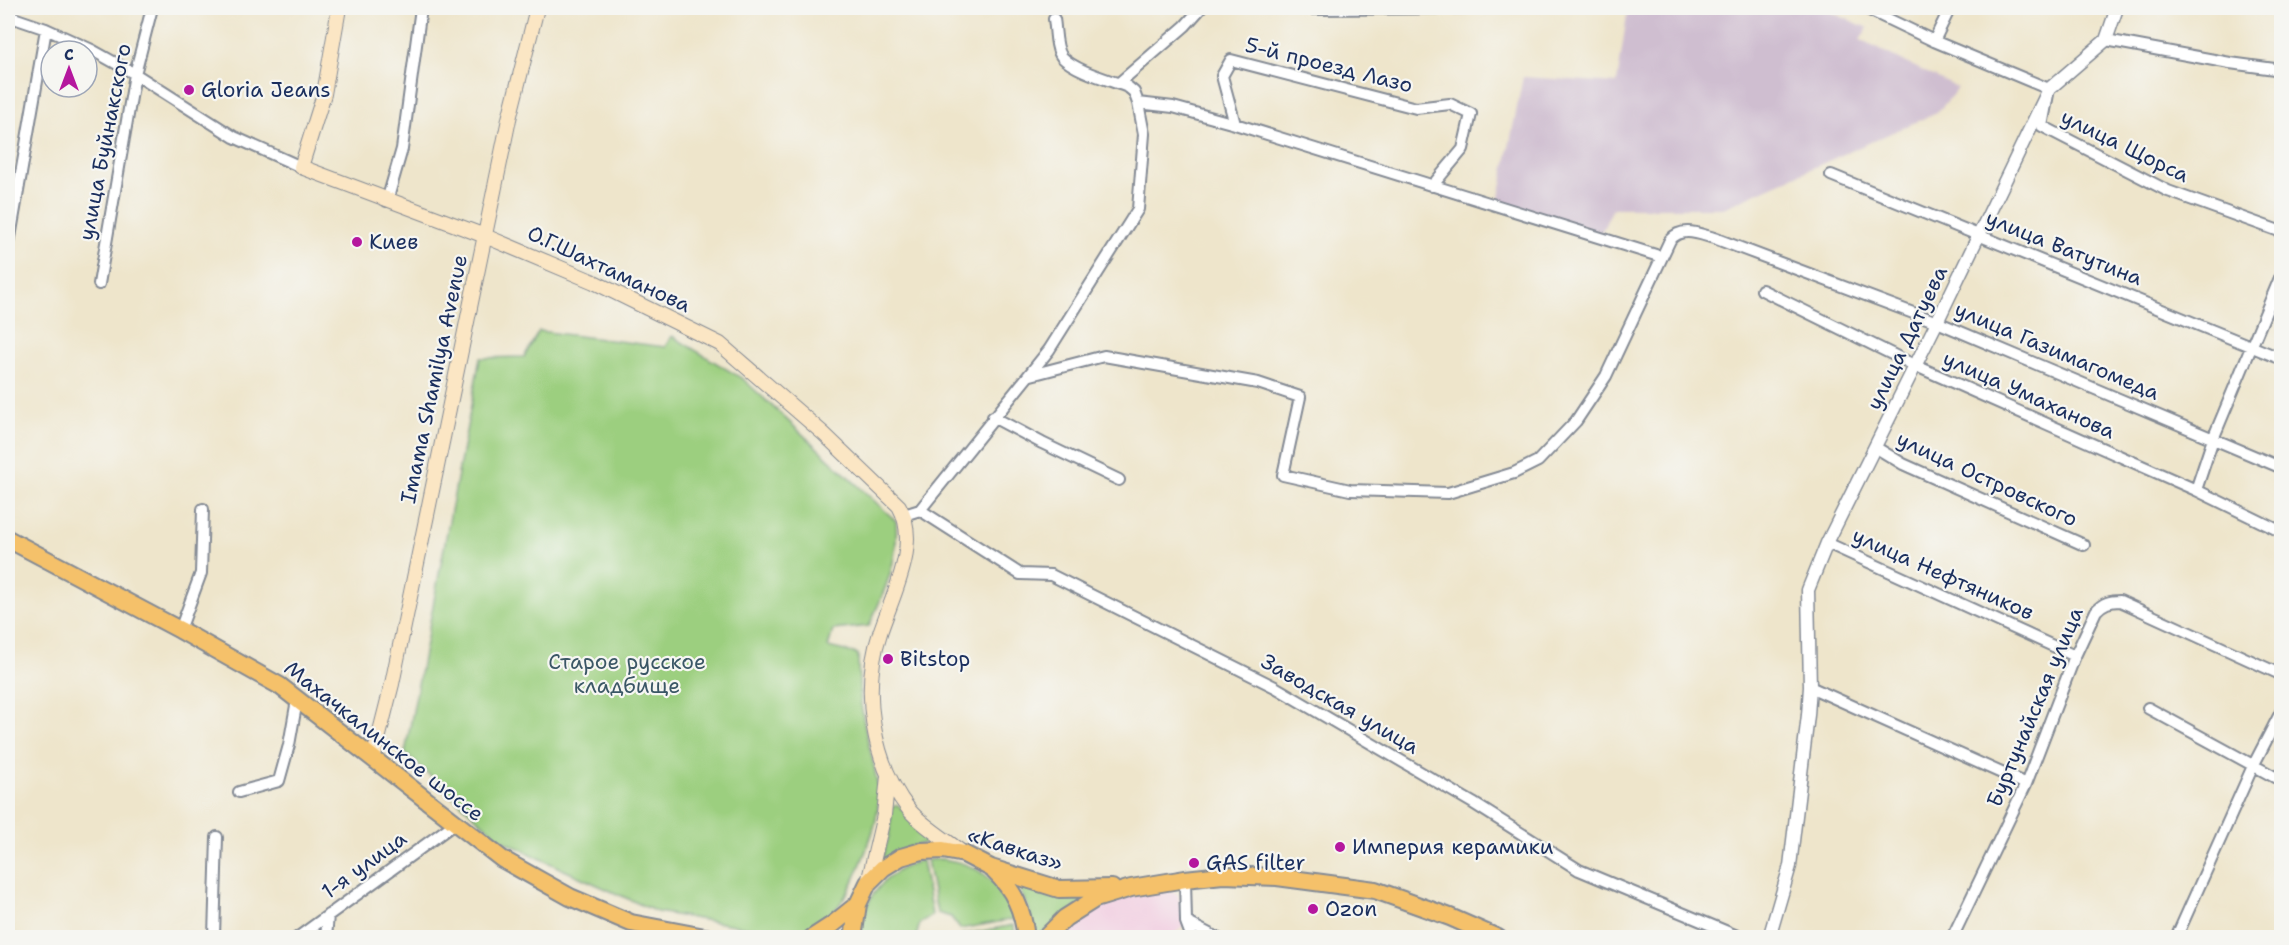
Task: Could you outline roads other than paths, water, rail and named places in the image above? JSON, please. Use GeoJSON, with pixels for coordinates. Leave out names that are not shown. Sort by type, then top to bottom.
{"type":"FeatureCollection","features":[{"type":"Feature","properties":{"kind":"highway","name":"Махачкалинское шоссе"},"geometry":{"type":"LineString","coordinates":[[8,539],[280,686],[454,824],[502,859],[570,897],[631,922],[710,938]]}},
{"type":"Feature","properties":{"kind":"highway","name":"«Кавказ»"},"geometry":{"type":"LineString","coordinates":[[812,938],[832,926],[858,904],[868,883],[883,868],[901,857],[922,851],[943,850],[964,854],[991,868],[1059,889],[1131,888]]}},
{"type":"Feature","properties":{"kind":"highway"},"geometry":{"type":"LineString","coordinates":[[991,868],[1006,882],[1017,900],[1024,919],[1026,938]]}},
{"type":"Feature","properties":{"kind":"highway"},"geometry":{"type":"LineString","coordinates":[[1045,938],[1065,918],[1095,899],[1131,888],[1223,875],[1277,878],[1376,890],[1450,917],[1498,938]]}},
{"type":"Feature","properties":{"kind":"highway"},"geometry":{"type":"LineString","coordinates":[[854,938],[858,904]]}},
{"type":"Feature","properties":{"kind":"main road"},"geometry":{"type":"LineString","coordinates":[[301,167],[324,94],[339,8]]}},
{"type":"Feature","properties":{"kind":"main road","name":"Imama Shamilya Avenue"},"geometry":{"type":"LineString","coordinates":[[373,759],[392,684],[509,119],[537,8]]}},
{"type":"Feature","properties":{"kind":"main road","name":"О.Г.Шахтаманова"},"geometry":{"type":"LineString","coordinates":[[301,167],[485,236],[594,282],[720,344],[765,380],[824,434],[899,506],[904,515]]}},
{"type":"Feature","properties":{"kind":"main road"},"geometry":{"type":"LineString","coordinates":[[904,515],[908,537],[901,577],[872,659],[870,696],[876,734],[888,776],[911,812],[964,854]]}},
{"type":"Feature","properties":{"kind":"main road"},"geometry":{"type":"LineString","coordinates":[[868,883],[884,815],[888,776]]}},
{"type":"Feature","properties":{"kind":"street","name":"улица Буйнакского"},"geometry":{"type":"LineString","coordinates":[[99,284],[135,74],[152,8]]}},
{"type":"Feature","properties":{"kind":"street"},"geometry":{"type":"LineString","coordinates":[[387,201],[402,149],[421,8]]}},
{"type":"Feature","properties":{"kind":"street"},"geometry":{"type":"LineString","coordinates":[[1119,83],[1185,26],[1201,8]]}},
{"type":"Feature","properties":{"kind":"street"},"geometry":{"type":"LineString","coordinates":[[1308,9],[1473,8]]}},
{"type":"Feature","properties":{"kind":"street","name":"улица Щорса"},"geometry":{"type":"LineString","coordinates":[[1865,8],[1934,41],[2049,89],[2042,126],[2168,191],[2282,232]]}},
{"type":"Feature","properties":{"kind":"street"},"geometry":{"type":"LineString","coordinates":[[1934,41],[1950,8]]}},
{"type":"Feature","properties":{"kind":"street"},"geometry":{"type":"LineString","coordinates":[[2117,8],[2106,40],[2230,63],[2282,70]]}},
{"type":"Feature","properties":{"kind":"street","name":"О.Г.Шахтаманова"},"geometry":{"type":"LineString","coordinates":[[8,16],[46,29],[92,50],[135,74],[234,137],[301,167]]}},
{"type":"Feature","properties":{"kind":"street"},"geometry":{"type":"LineString","coordinates":[[904,515],[920,510],[993,417],[1030,375],[1049,350],[1138,209],[1144,134],[1138,103],[1128,87],[1077,67],[1062,57],[1054,19]]}},
{"type":"Feature","properties":{"kind":"street"},"geometry":{"type":"LineString","coordinates":[[8,249],[46,29]]}},
{"type":"Feature","properties":{"kind":"street","name":"улица Датуева"},"geometry":{"type":"LineString","coordinates":[[1769,938],[1790,866],[1809,715],[1808,590],[1827,543],[2049,89],[2106,40]]}},
{"type":"Feature","properties":{"kind":"street","name":"5-й проезд Лазо"},"geometry":{"type":"LineString","coordinates":[[1235,124],[1222,76],[1231,60],[1416,108],[1450,104],[1471,114],[1463,149],[1432,186]]}},
{"type":"Feature","properties":{"kind":"street"},"geometry":{"type":"LineString","coordinates":[[1030,375],[1104,356],[1258,383],[1300,396],[1283,475],[1350,490],[1448,493],[1514,473],[1538,461],[1576,421],[1606,375],[1662,257],[1235,124],[1173,107],[1138,103]]}},
{"type":"Feature","properties":{"kind":"street","name":"улица Ватутина"},"geometry":{"type":"LineString","coordinates":[[1831,175],[2282,359]]}},
{"type":"Feature","properties":{"kind":"street","name":"улица Газимагомеда"},"geometry":{"type":"LineString","coordinates":[[1662,257],[1670,240],[1678,232],[1690,232],[1714,238],[1937,322],[2282,468]]}},
{"type":"Feature","properties":{"kind":"street"},"geometry":{"type":"LineString","coordinates":[[2196,490],[2213,439],[2282,273]]}},
{"type":"Feature","properties":{"kind":"street","name":"улица Умаханова"},"geometry":{"type":"LineString","coordinates":[[1762,290],[1914,366],[2196,490],[2282,532]]}},
{"type":"Feature","properties":{"kind":"street"},"geometry":{"type":"LineString","coordinates":[[993,417],[1042,444],[1119,480]]}},
{"type":"Feature","properties":{"kind":"street","name":"улица Островского"},"geometry":{"type":"LineString","coordinates":[[1875,447],[1903,464],[2084,544]]}},
{"type":"Feature","properties":{"kind":"street"},"geometry":{"type":"LineString","coordinates":[[180,630],[201,573],[203,509]]}},
{"type":"Feature","properties":{"kind":"street","name":"Заводская улица"},"geometry":{"type":"LineString","coordinates":[[920,510],[1020,574],[1051,575],[1275,687],[1473,803],[1579,870],[1742,938]]}},
{"type":"Feature","properties":{"kind":"street","name":"улица Нефтяников"},"geometry":{"type":"LineString","coordinates":[[1827,543],[2075,656]]}},
{"type":"Feature","properties":{"kind":"street","name":"Буртунайская улица"},"geometry":{"type":"LineString","coordinates":[[1955,937],[2026,784],[2075,656],[2100,606],[2110,601],[2120,601],[2282,675]]}},
{"type":"Feature","properties":{"kind":"street"},"geometry":{"type":"LineString","coordinates":[[1810,687],[2026,784]]}},
{"type":"Feature","properties":{"kind":"street"},"geometry":{"type":"LineString","coordinates":[[239,792],[279,781],[289,745],[297,700]]}},
{"type":"Feature","properties":{"kind":"street"},"geometry":{"type":"LineString","coordinates":[[2148,708],[2282,781]]}},
{"type":"Feature","properties":{"kind":"street"},"geometry":{"type":"LineString","coordinates":[[2176,938],[2253,766],[2282,710]]}},
{"type":"Feature","properties":{"kind":"street","name":"1-я улица"},"geometry":{"type":"LineString","coordinates":[[297,938],[454,824]]}},
{"type":"Feature","properties":{"kind":"street"},"geometry":{"type":"LineString","coordinates":[[216,938],[214,936],[217,837]]}},
{"type":"Feature","properties":{"kind":"street"},"geometry":{"type":"LineString","coordinates":[[1185,879],[1186,922],[1192,938]]}},
{"type":"Feature","properties":{"kind":"street"},"geometry":{"type":"LineString","coordinates":[[327,938],[328,915]]}},
{"type":"Feature","properties":{"kind":"street"},"geometry":{"type":"LineString","coordinates":[[1186,922],[1217,938]]}},
{"type":"Feature","properties":{"kind":"place","name":"Gloria Jeans"},"geometry":{"type":"Point","coordinates":[189,90]}},
{"type":"Feature","properties":{"kind":"place","name":"Киев"},"geometry":{"type":"Point","coordinates":[357,242]}},
{"type":"Feature","properties":{"kind":"place","name":"Bitstop"},"geometry":{"type":"Point","coordinates":[888,659]}},
{"type":"Feature","properties":{"kind":"place","name":"Империя керамики"},"geometry":{"type":"Point","coordinates":[1340,847]}},
{"type":"Feature","properties":{"kind":"place","name":"GAS filter"},"geometry":{"type":"Point","coordinates":[1194,863]}},
{"type":"Feature","properties":{"kind":"place","name":"Ozon"},"geometry":{"type":"Point","coordinates":[1313,909]}},
{"type":"Feature","properties":{"kind":"park label","name":"Старое русское кладбище"},"geometry":{"type":"Point","coordinates":[627,674]}}]}
